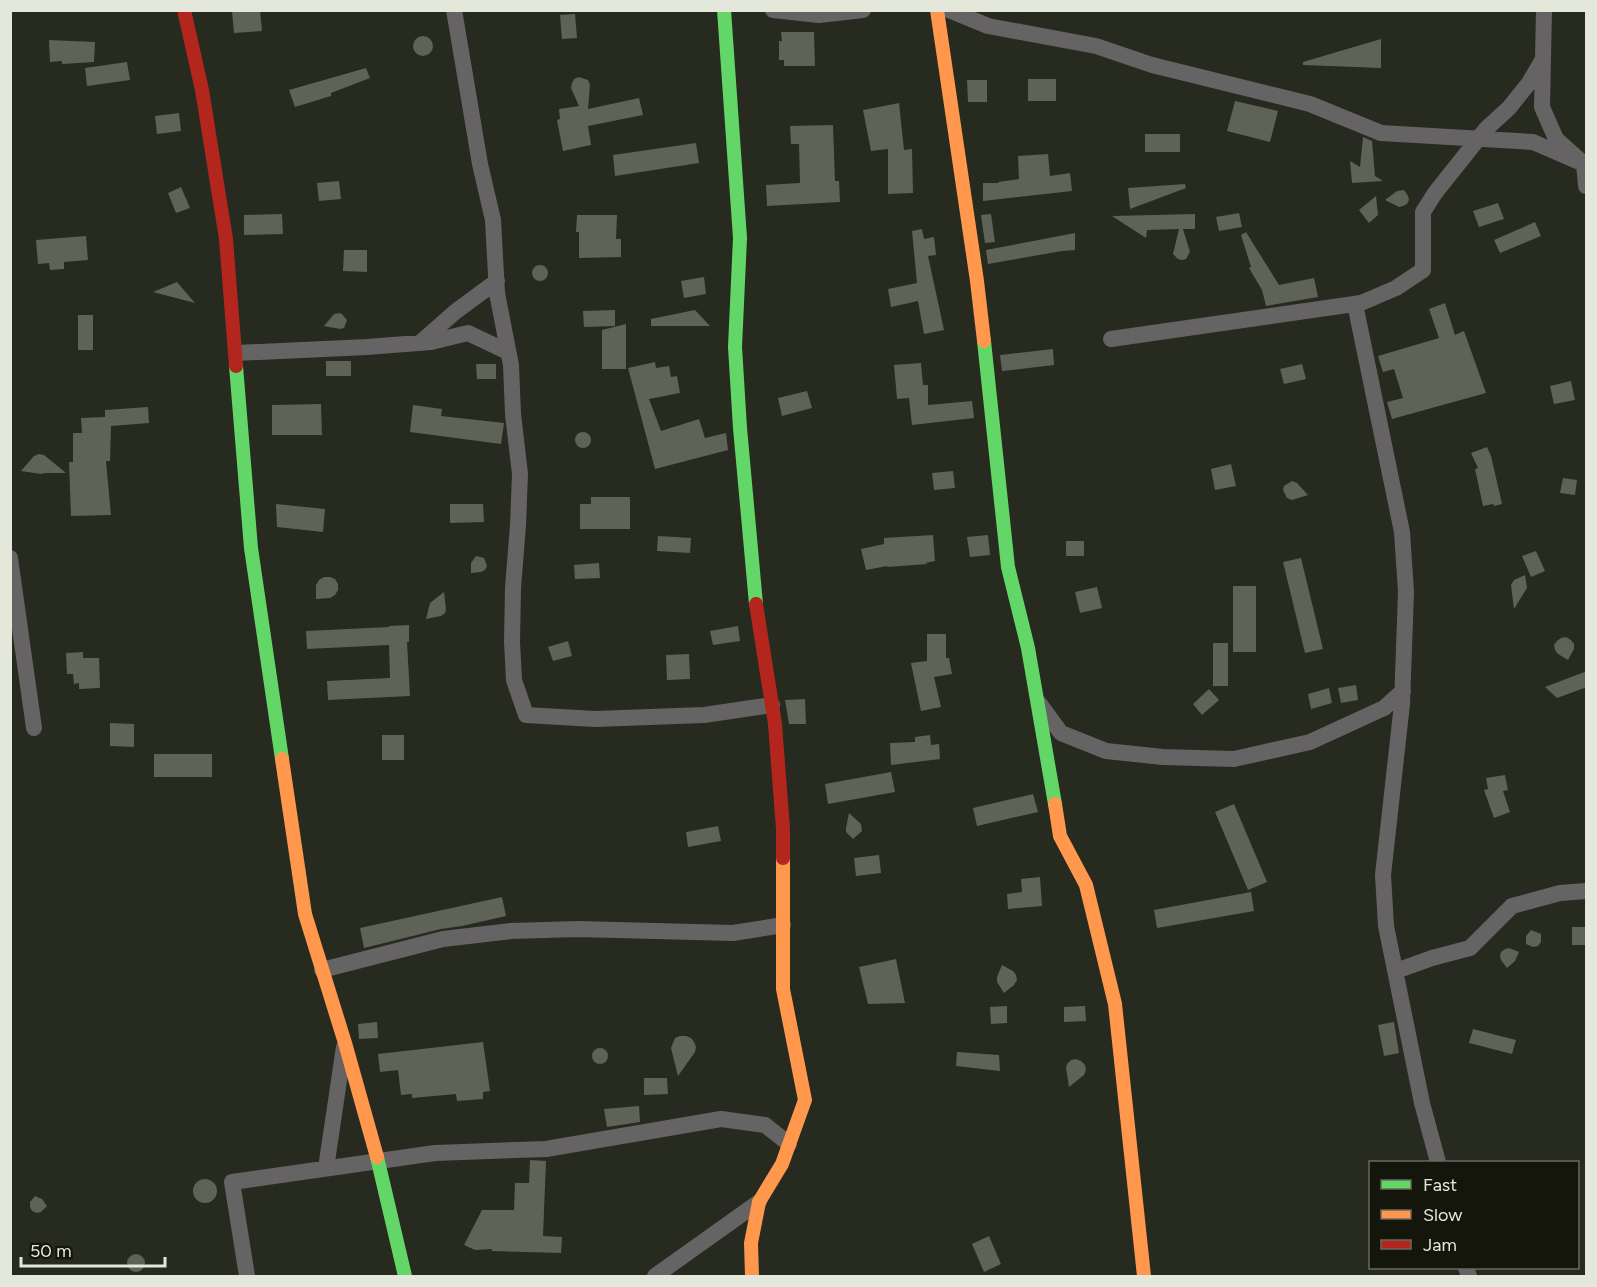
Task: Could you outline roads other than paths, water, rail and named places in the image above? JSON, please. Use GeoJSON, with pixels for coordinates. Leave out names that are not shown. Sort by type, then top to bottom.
{"type":"FeatureCollection","features":[{"type":"Feature","properties":{"kind":"street"},"geometry":{"type":"LineString","coordinates":[[184,10],[202,90],[226,239],[251,549],[305,915],[345,1043],[378,1161],[405,1276]]}},
{"type":"Feature","properties":{"kind":"street"},"geometry":{"type":"LineString","coordinates":[[454,10],[480,164],[493,220],[497,293],[511,365],[513,414],[520,474],[512,642],[514,680],[526,715],[595,719],[693,715],[772,705]]}},
{"type":"Feature","properties":{"kind":"street"},"geometry":{"type":"LineString","coordinates":[[724,10],[740,238],[735,347],[740,428],[756,609],[775,724],[783,829],[783,989],[805,1100],[782,1164],[759,1202],[751,1243],[752,1276]]}},
{"type":"Feature","properties":{"kind":"street"},"geometry":{"type":"LineString","coordinates":[[773,10],[819,15],[863,10]]}},
{"type":"Feature","properties":{"kind":"street"},"geometry":{"type":"LineString","coordinates":[[937,10],[977,281],[1008,567],[1029,648],[1060,836],[1086,885],[1115,1004],[1144,1276]]}},
{"type":"Feature","properties":{"kind":"street"},"geometry":{"type":"LineString","coordinates":[[949,10],[988,26],[1096,46],[1152,65],[1310,104],[1381,133],[1533,142],[1585,165]]}},
{"type":"Feature","properties":{"kind":"street"},"geometry":{"type":"LineString","coordinates":[[1544,10],[1542,107],[1556,138],[1585,165],[1587,186]]}},
{"type":"Feature","properties":{"kind":"street"},"geometry":{"type":"LineString","coordinates":[[1111,339],[1355,304],[1396,288],[1423,270],[1423,213],[1435,193],[1486,129],[1509,108],[1529,83],[1543,59]]}},
{"type":"Feature","properties":{"kind":"street"},"geometry":{"type":"LineString","coordinates":[[421,342],[454,312],[496,281]]}},
{"type":"Feature","properties":{"kind":"street"},"geometry":{"type":"LineString","coordinates":[[1355,304],[1402,532],[1406,592],[1402,704],[1383,875],[1386,926],[1422,1103],[1438,1161]]}},
{"type":"Feature","properties":{"kind":"street"},"geometry":{"type":"LineString","coordinates":[[236,353],[431,342],[468,333],[508,352]]}},
{"type":"Feature","properties":{"kind":"street"},"geometry":{"type":"LineString","coordinates":[[10,558],[34,728]]}},
{"type":"Feature","properties":{"kind":"street"},"geometry":{"type":"LineString","coordinates":[[1037,700],[1060,733],[1106,751],[1163,757],[1234,759],[1310,742],[1384,708],[1403,691]]}},
{"type":"Feature","properties":{"kind":"street"},"geometry":{"type":"LineString","coordinates":[[1396,971],[1470,948],[1512,906],[1560,893],[1587,891]]}},
{"type":"Feature","properties":{"kind":"street"},"geometry":{"type":"LineString","coordinates":[[322,970],[443,939],[511,931],[578,928],[733,933],[783,925]]}},
{"type":"Feature","properties":{"kind":"street"},"geometry":{"type":"LineString","coordinates":[[326,1168],[345,1043]]}},
{"type":"Feature","properties":{"kind":"street"},"geometry":{"type":"LineString","coordinates":[[247,1276],[232,1182],[435,1153],[546,1149],[722,1119],[765,1125],[789,1144]]}},
{"type":"Feature","properties":{"kind":"street"},"geometry":{"type":"LineString","coordinates":[[655,1276],[759,1202]]}}]}
